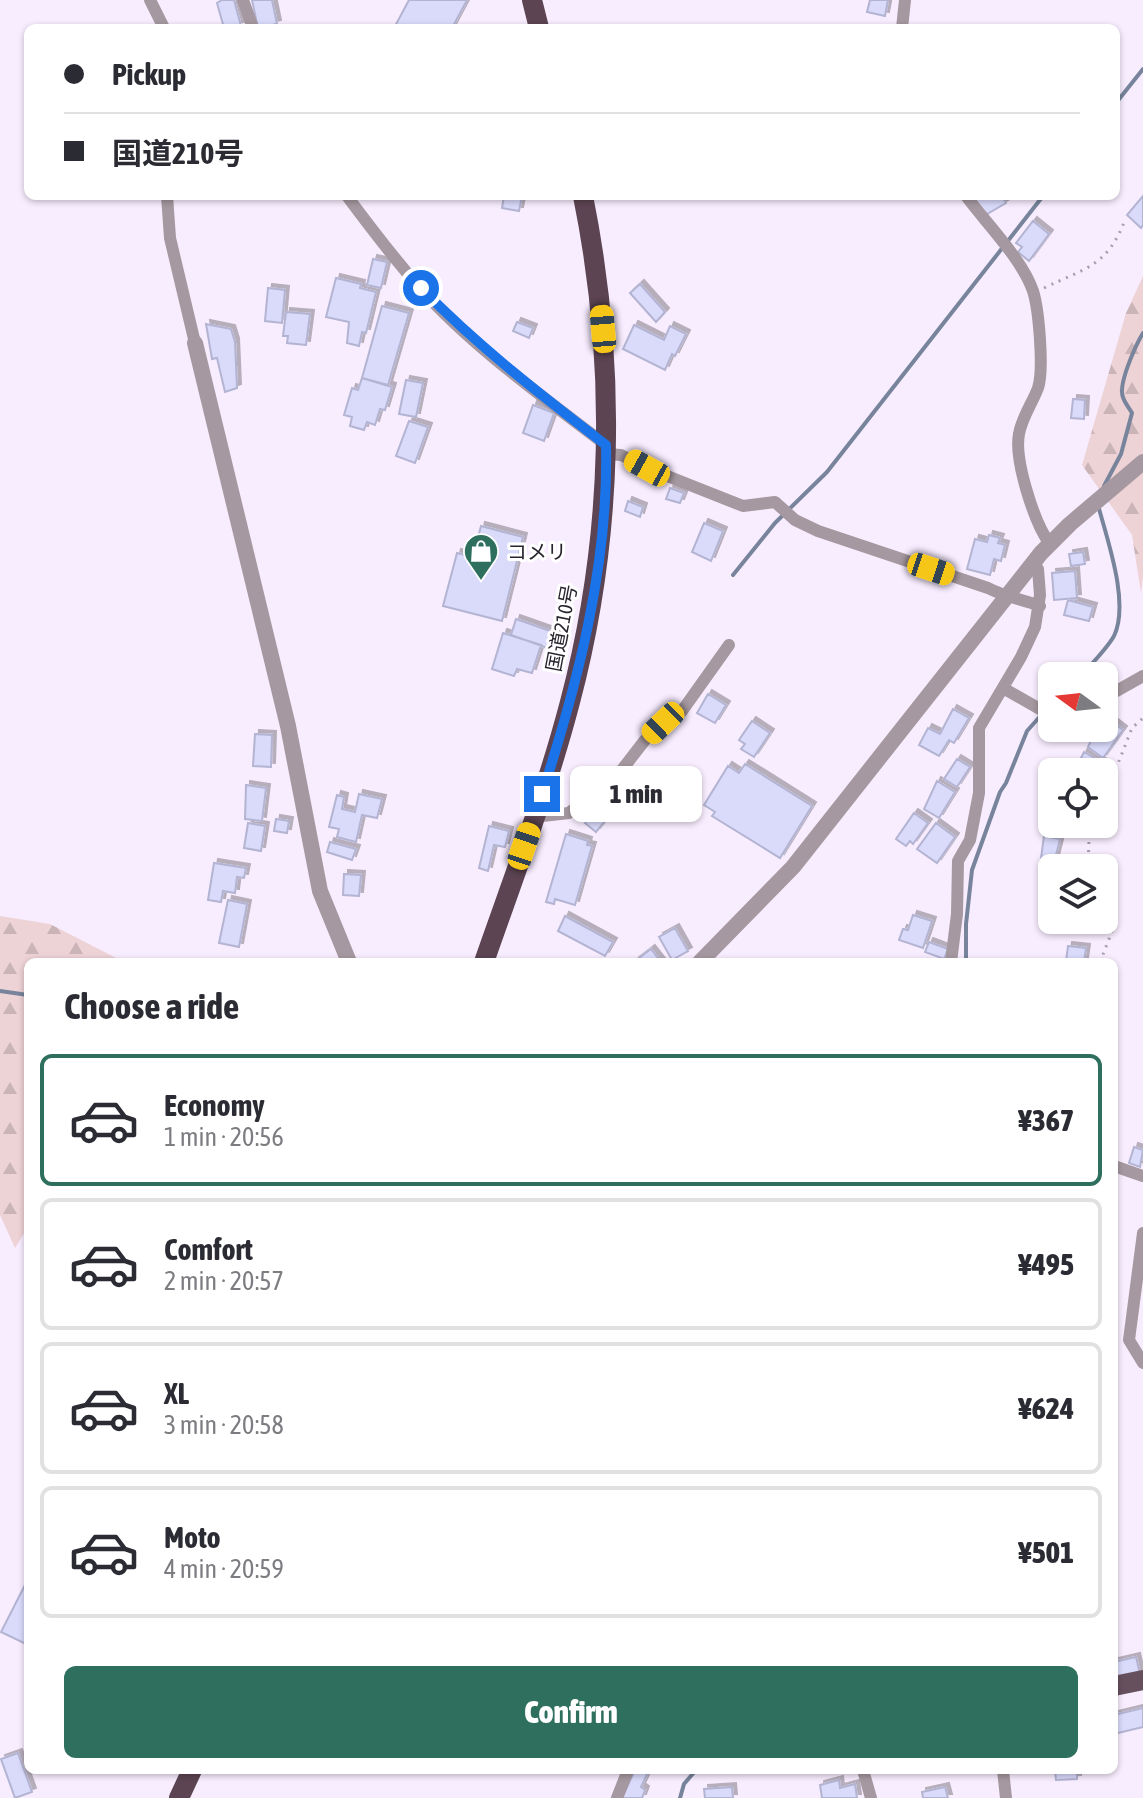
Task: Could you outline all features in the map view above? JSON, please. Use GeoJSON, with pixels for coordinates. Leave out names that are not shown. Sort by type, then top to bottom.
{"type":"FeatureCollection","features":[{"type":"Feature","properties":{"kind":"highway"},"geometry":{"type":"LineString","coordinates":[[532,0],[538,24]]}},
{"type":"Feature","properties":{"kind":"highway","name":"国道210号"},"geometry":{"type":"LineString","coordinates":[[485,958],[570,702],[588,621],[601,536],[606,449],[605,355],[584,200]]}},
{"type":"Feature","properties":{"kind":"highway"},"geometry":{"type":"LineString","coordinates":[[179,1798],[190,1774]]}},
{"type":"Feature","properties":{"kind":"main road"},"geometry":{"type":"LineString","coordinates":[[1118,1685],[1143,1680]]}},
{"type":"Feature","properties":{"kind":"street"},"geometry":{"type":"LineString","coordinates":[[150,0],[162,24]]}},
{"type":"Feature","properties":{"kind":"street"},"geometry":{"type":"LineString","coordinates":[[243,0],[252,24]]}},
{"type":"Feature","properties":{"kind":"street"},"geometry":{"type":"LineString","coordinates":[[902,24],[905,0]]}},
{"type":"Feature","properties":{"kind":"street"},"geometry":{"type":"LineString","coordinates":[[167,200],[170,238],[288,726],[317,877],[347,958]]}},
{"type":"Feature","properties":{"kind":"street"},"geometry":{"type":"LineString","coordinates":[[350,200],[399,263],[442,309],[606,449],[743,506],[775,502],[795,520],[818,531],[988,588],[1005,597],[1019,598],[1040,606]]}},
{"type":"Feature","properties":{"kind":"street"},"geometry":{"type":"LineString","coordinates":[[969,200],[1025,274],[1034,294],[1041,369],[1038,389],[1023,418],[1018,437],[1027,493],[1037,524],[1050,544]]}},
{"type":"Feature","properties":{"kind":"street"},"geometry":{"type":"LineString","coordinates":[[704,958],[801,858],[1033,563],[1063,530],[1143,462]]}},
{"type":"Feature","properties":{"kind":"street"},"geometry":{"type":"LineString","coordinates":[[952,958],[957,914],[958,861],[970,840],[979,793],[979,728],[1035,627],[1040,606],[1038,569],[1033,563]]}},
{"type":"Feature","properties":{"kind":"street"},"geometry":{"type":"LineString","coordinates":[[534,817],[569,813],[602,788],[663,723],[682,711],[729,645]]}},
{"type":"Feature","properties":{"kind":"street"},"geometry":{"type":"LineString","coordinates":[[1118,690],[1143,676]]}},
{"type":"Feature","properties":{"kind":"street"},"geometry":{"type":"LineString","coordinates":[[1003,688],[1038,708]]}},
{"type":"Feature","properties":{"kind":"street"},"geometry":{"type":"LineString","coordinates":[[1118,1167],[1143,1176]]}},
{"type":"Feature","properties":{"kind":"street"},"geometry":{"type":"LineString","coordinates":[[1143,1233],[1129,1340],[1143,1363]]}},
{"type":"Feature","properties":{"kind":"street"},"geometry":{"type":"LineString","coordinates":[[617,1798],[626,1774]]}},
{"type":"Feature","properties":{"kind":"street"},"geometry":{"type":"LineString","coordinates":[[864,1774],[871,1798]]}},
{"type":"Feature","properties":{"kind":"street"},"geometry":{"type":"LineString","coordinates":[[1003,1774],[1006,1798]]}},
{"type":"Feature","properties":{"kind":"path"},"geometry":{"type":"LineString","coordinates":[[1034,294],[1104,258],[1119,236],[1125,220]]}},
{"type":"Feature","properties":{"kind":"path"},"geometry":{"type":"LineString","coordinates":[[1118,764],[1132,728],[1143,718]]}},
{"type":"Feature","properties":{"kind":"path"},"geometry":{"type":"LineString","coordinates":[[1102,958],[1111,934]]}},
{"type":"Feature","properties":{"kind":"green space"},"geometry":{"type":"Polygon","coordinates":[[[1143,276],[1141,593],[1132,535],[1082,465],[1126,313],[1143,276]]]}},
{"type":"Feature","properties":{"kind":"green space"},"geometry":{"type":"Polygon","coordinates":[[[0,916],[50,924],[116,958],[24,958],[24,1233],[15,1248],[0,1215],[0,916]]]}},
{"type":"Feature","properties":{"kind":"building"},"geometry":{"type":"Polygon","coordinates":[[[234,0],[240,24],[223,24],[217,3],[234,0]]]}},
{"type":"Feature","properties":{"kind":"building"},"geometry":{"type":"Polygon","coordinates":[[[252,0],[272,0],[277,24],[257,24],[252,0]]]}},
{"type":"Feature","properties":{"kind":"building"},"geometry":{"type":"Polygon","coordinates":[[[409,0],[467,0],[454,24],[396,24],[409,0]]]}},
{"type":"Feature","properties":{"kind":"building"},"geometry":{"type":"Polygon","coordinates":[[[870,0],[888,0],[885,16],[867,12],[870,0]]]}},
{"type":"Feature","properties":{"kind":"building"},"geometry":{"type":"Polygon","coordinates":[[[1143,196],[1143,225],[1141,228],[1127,215],[1143,196]]]}},
{"type":"Feature","properties":{"kind":"building"},"geometry":{"type":"Polygon","coordinates":[[[503,200],[521,200],[519,211],[502,208],[503,200]]]}},
{"type":"Feature","properties":{"kind":"building"},"geometry":{"type":"Polygon","coordinates":[[[973,200],[1004,200],[1006,203],[982,217],[973,200]]]}},
{"type":"Feature","properties":{"kind":"building"},"geometry":{"type":"Polygon","coordinates":[[[1033,221],[1049,234],[1029,261],[1018,252],[1022,247],[1016,243],[1033,221]]]}},
{"type":"Feature","properties":{"kind":"building"},"geometry":{"type":"Polygon","coordinates":[[[373,259],[387,262],[381,288],[367,285],[373,259]]]}},
{"type":"Feature","properties":{"kind":"building"},"geometry":{"type":"Polygon","coordinates":[[[336,278],[361,284],[360,288],[376,292],[366,333],[362,332],[359,346],[347,343],[349,322],[326,317],[336,278]]]}},
{"type":"Feature","properties":{"kind":"building"},"geometry":{"type":"Polygon","coordinates":[[[640,284],[665,312],[656,322],[630,293],[640,284]]]}},
{"type":"Feature","properties":{"kind":"building"},"geometry":{"type":"Polygon","coordinates":[[[268,288],[285,290],[282,323],[265,321],[268,288]]]}},
{"type":"Feature","properties":{"kind":"building"},"geometry":{"type":"Polygon","coordinates":[[[382,306],[409,313],[388,385],[362,378],[382,306]]]}},
{"type":"Feature","properties":{"kind":"building"},"geometry":{"type":"Polygon","coordinates":[[[286,312],[310,314],[306,345],[287,343],[288,336],[283,336],[286,312]]]}},
{"type":"Feature","properties":{"kind":"building"},"geometry":{"type":"Polygon","coordinates":[[[517,322],[533,328],[529,338],[513,331],[517,322]]]}},
{"type":"Feature","properties":{"kind":"building"},"geometry":{"type":"Polygon","coordinates":[[[206,324],[231,329],[235,342],[237,388],[225,392],[217,358],[212,359],[206,324]]]}},
{"type":"Feature","properties":{"kind":"building"},"geometry":{"type":"Polygon","coordinates":[[[634,325],[664,340],[670,326],[686,334],[665,370],[623,349],[634,325]]]}},
{"type":"Feature","properties":{"kind":"building"},"geometry":{"type":"Polygon","coordinates":[[[362,378],[392,387],[385,410],[380,409],[375,425],[367,422],[364,430],[350,426],[352,417],[344,415],[352,388],[358,390],[362,378]]]}},
{"type":"Feature","properties":{"kind":"building"},"geometry":{"type":"Polygon","coordinates":[[[406,380],[423,383],[416,417],[399,414],[406,380]]]}},
{"type":"Feature","properties":{"kind":"building"},"geometry":{"type":"Polygon","coordinates":[[[1073,399],[1085,400],[1084,419],[1071,418],[1073,399]]]}},
{"type":"Feature","properties":{"kind":"building"},"geometry":{"type":"Polygon","coordinates":[[[533,405],[554,413],[544,441],[523,433],[533,405]]]}},
{"type":"Feature","properties":{"kind":"building"},"geometry":{"type":"Polygon","coordinates":[[[409,421],[428,427],[415,463],[396,456],[409,421]]]}},
{"type":"Feature","properties":{"kind":"building"},"geometry":{"type":"Polygon","coordinates":[[[670,488],[684,493],[680,503],[666,499],[670,488]]]}},
{"type":"Feature","properties":{"kind":"building"},"geometry":{"type":"Polygon","coordinates":[[[628,501],[643,507],[640,517],[625,511],[628,501]]]}},
{"type":"Feature","properties":{"kind":"building"},"geometry":{"type":"Polygon","coordinates":[[[704,523],[723,531],[711,561],[692,552],[704,523]]]}},
{"type":"Feature","properties":{"kind":"building","name":"コメリ"},"geometry":{"type":"Polygon","coordinates":[[[481,526],[523,537],[502,621],[443,606],[457,553],[473,557],[481,526]]]}},
{"type":"Feature","properties":{"kind":"building"},"geometry":{"type":"Polygon","coordinates":[[[989,535],[1000,538],[998,543],[1005,545],[1001,561],[994,559],[990,575],[967,569],[975,539],[987,542],[989,535]]]}},
{"type":"Feature","properties":{"kind":"building"},"geometry":{"type":"Polygon","coordinates":[[[1083,552],[1085,564],[1071,566],[1069,554],[1083,552]]]}},
{"type":"Feature","properties":{"kind":"building"},"geometry":{"type":"Polygon","coordinates":[[[1075,571],[1077,598],[1054,600],[1052,573],[1075,571]]]}},
{"type":"Feature","properties":{"kind":"building"},"geometry":{"type":"Polygon","coordinates":[[[1068,600],[1093,607],[1089,621],[1064,615],[1068,600]]]}},
{"type":"Feature","properties":{"kind":"building"},"geometry":{"type":"Polygon","coordinates":[[[516,619],[559,634],[553,650],[511,635],[516,619]]]}},
{"type":"Feature","properties":{"kind":"building"},"geometry":{"type":"Polygon","coordinates":[[[503,633],[541,645],[532,673],[517,669],[514,676],[492,669],[503,633]]]}},
{"type":"Feature","properties":{"kind":"building"},"geometry":{"type":"Polygon","coordinates":[[[708,694],[726,705],[715,723],[697,713],[708,694]]]}},
{"type":"Feature","properties":{"kind":"building"},"geometry":{"type":"Polygon","coordinates":[[[953,709],[969,718],[954,743],[949,740],[939,756],[919,745],[928,728],[940,734],[953,709]]]}},
{"type":"Feature","properties":{"kind":"building"},"geometry":{"type":"Polygon","coordinates":[[[752,721],[770,733],[754,757],[741,749],[745,744],[739,740],[752,721]]]}},
{"type":"Feature","properties":{"kind":"building"},"geometry":{"type":"Polygon","coordinates":[[[255,734],[272,735],[271,767],[253,766],[255,734]]]}},
{"type":"Feature","properties":{"kind":"building"},"geometry":{"type":"Polygon","coordinates":[[[1090,742],[1114,742],[1103,758],[1088,747],[1090,742]]]}},
{"type":"Feature","properties":{"kind":"building"},"geometry":{"type":"Polygon","coordinates":[[[1084,752],[1095,758],[1081,758],[1084,752]]]}},
{"type":"Feature","properties":{"kind":"building"},"geometry":{"type":"Polygon","coordinates":[[[957,759],[970,767],[957,787],[944,779],[957,759]]]}},
{"type":"Feature","properties":{"kind":"building"},"geometry":{"type":"Polygon","coordinates":[[[745,764],[812,806],[780,858],[712,816],[715,812],[704,805],[728,766],[739,773],[745,764]]]}},
{"type":"Feature","properties":{"kind":"building"},"geometry":{"type":"Polygon","coordinates":[[[937,781],[955,792],[939,818],[924,809],[937,781]]]}},
{"type":"Feature","properties":{"kind":"building"},"geometry":{"type":"Polygon","coordinates":[[[246,785],[266,788],[262,821],[245,819],[246,785]]]}},
{"type":"Feature","properties":{"kind":"building"},"geometry":{"type":"Polygon","coordinates":[[[359,794],[382,799],[377,818],[362,815],[356,842],[337,837],[339,829],[329,827],[337,795],[344,797],[342,809],[355,812],[359,794]]]}},
{"type":"Feature","properties":{"kind":"building"},"geometry":{"type":"Polygon","coordinates":[[[593,812],[605,821],[596,832],[585,823],[593,812]]]}},
{"type":"Feature","properties":{"kind":"building"},"geometry":{"type":"Polygon","coordinates":[[[914,813],[928,823],[913,844],[910,841],[906,846],[896,839],[914,813]]]}},
{"type":"Feature","properties":{"kind":"building"},"geometry":{"type":"Polygon","coordinates":[[[276,819],[289,821],[287,833],[274,831],[276,819]]]}},
{"type":"Feature","properties":{"kind":"building"},"geometry":{"type":"Polygon","coordinates":[[[248,823],[265,826],[261,851],[244,848],[248,823]]]}},
{"type":"Feature","properties":{"kind":"building"},"geometry":{"type":"Polygon","coordinates":[[[936,823],[955,837],[937,863],[917,849],[936,823]]]}},
{"type":"Feature","properties":{"kind":"building"},"geometry":{"type":"Polygon","coordinates":[[[489,826],[509,831],[505,847],[494,845],[488,871],[479,868],[489,826]]]}},
{"type":"Feature","properties":{"kind":"building"},"geometry":{"type":"Polygon","coordinates":[[[566,834],[588,841],[587,845],[592,846],[575,905],[555,899],[554,904],[546,902],[566,834]]]}},
{"type":"Feature","properties":{"kind":"building"},"geometry":{"type":"Polygon","coordinates":[[[1044,838],[1060,839],[1056,854],[1042,854],[1044,838]]]}},
{"type":"Feature","properties":{"kind":"building"},"geometry":{"type":"Polygon","coordinates":[[[330,842],[356,849],[352,860],[327,852],[330,842]]]}},
{"type":"Feature","properties":{"kind":"building"},"geometry":{"type":"Polygon","coordinates":[[[214,863],[246,868],[244,878],[237,877],[235,893],[223,891],[221,902],[208,900],[214,863]]]}},
{"type":"Feature","properties":{"kind":"building"},"geometry":{"type":"Polygon","coordinates":[[[344,874],[361,875],[359,896],[343,895],[344,874]]]}},
{"type":"Feature","properties":{"kind":"building"},"geometry":{"type":"Polygon","coordinates":[[[228,900],[247,904],[239,947],[219,943],[228,900]]]}},
{"type":"Feature","properties":{"kind":"building"},"geometry":{"type":"Polygon","coordinates":[[[913,915],[932,921],[923,948],[899,940],[903,929],[908,930],[913,915]]]}},
{"type":"Feature","properties":{"kind":"building"},"geometry":{"type":"Polygon","coordinates":[[[565,916],[613,942],[605,956],[558,931],[565,916]]]}},
{"type":"Feature","properties":{"kind":"building"},"geometry":{"type":"Polygon","coordinates":[[[675,928],[688,951],[671,958],[659,937],[675,928]]]}},
{"type":"Feature","properties":{"kind":"building"},"geometry":{"type":"Polygon","coordinates":[[[929,942],[948,949],[944,958],[925,952],[929,942]]]}},
{"type":"Feature","properties":{"kind":"building"},"geometry":{"type":"Polygon","coordinates":[[[1068,946],[1086,948],[1085,958],[1066,958],[1068,946]]]}},
{"type":"Feature","properties":{"kind":"building"},"geometry":{"type":"Polygon","coordinates":[[[651,949],[658,958],[639,958],[651,949]]]}},
{"type":"Feature","properties":{"kind":"building"},"geometry":{"type":"Polygon","coordinates":[[[1134,1147],[1143,1150],[1140,1167],[1129,1163],[1134,1147]]]}},
{"type":"Feature","properties":{"kind":"building"},"geometry":{"type":"Polygon","coordinates":[[[24,1587],[24,1643],[1,1632],[24,1587]]]}},
{"type":"Feature","properties":{"kind":"building"},"geometry":{"type":"Polygon","coordinates":[[[1136,1657],[1140,1674],[1118,1679],[1118,1661],[1136,1657]]]}},
{"type":"Feature","properties":{"kind":"building"},"geometry":{"type":"Polygon","coordinates":[[[1143,1708],[1143,1727],[1118,1733],[1118,1714],[1143,1708]]]}},
{"type":"Feature","properties":{"kind":"building"},"geometry":{"type":"Polygon","coordinates":[[[18,1753],[32,1792],[15,1798],[1,1759],[18,1753]]]}},
{"type":"Feature","properties":{"kind":"building"},"geometry":{"type":"Polygon","coordinates":[[[633,1774],[647,1774],[641,1787],[645,1790],[642,1798],[622,1798],[633,1774]]]}},
{"type":"Feature","properties":{"kind":"building"},"geometry":{"type":"Polygon","coordinates":[[[1055,1774],[1077,1774],[1077,1779],[1056,1780],[1055,1774]]]}},
{"type":"Feature","properties":{"kind":"building"},"geometry":{"type":"Polygon","coordinates":[[[839,1780],[840,1788],[855,1784],[857,1798],[822,1798],[820,1785],[839,1780]]]}},
{"type":"Feature","properties":{"kind":"building"},"geometry":{"type":"Polygon","coordinates":[[[732,1787],[733,1798],[705,1798],[704,1789],[732,1787]]]}},
{"type":"Feature","properties":{"kind":"building"},"geometry":{"type":"Polygon","coordinates":[[[945,1787],[948,1798],[923,1798],[922,1792],[945,1787]]]}},
{"type":"Feature","properties":{"kind":"waterway"},"geometry":{"type":"LineString","coordinates":[[1120,98],[1143,69]]}},
{"type":"Feature","properties":{"kind":"waterway"},"geometry":{"type":"LineString","coordinates":[[733,575],[775,523],[827,472],[1040,200]]}},
{"type":"Feature","properties":{"kind":"waterway"},"geometry":{"type":"LineString","coordinates":[[1104,486],[1121,454],[1132,413],[1122,389],[1143,333]]}},
{"type":"Feature","properties":{"kind":"waterway"},"geometry":{"type":"LineString","coordinates":[[1094,662],[1114,636],[1120,606],[1115,571],[1098,505]]}},
{"type":"Feature","properties":{"kind":"waterway"},"geometry":{"type":"LineString","coordinates":[[966,958],[972,870],[1000,792],[1027,731],[1038,719]]}},
{"type":"Feature","properties":{"kind":"waterway"},"geometry":{"type":"LineString","coordinates":[[0,991],[24,994]]}},
{"type":"Feature","properties":{"kind":"waterway"},"geometry":{"type":"LineString","coordinates":[[680,1798],[684,1784],[693,1774]]}},
{"type":"Feature","properties":{"kind":"place","name":"コメリ"},"geometry":{"type":"Point","coordinates":[481,582]}},
{"type":"Feature","properties":{"kind":"route"},"geometry":{"type":"LineString","coordinates":[[421,288],[461,327],[541,395],[606,445],[604,513],[582,654],[542,794]]}}]}
